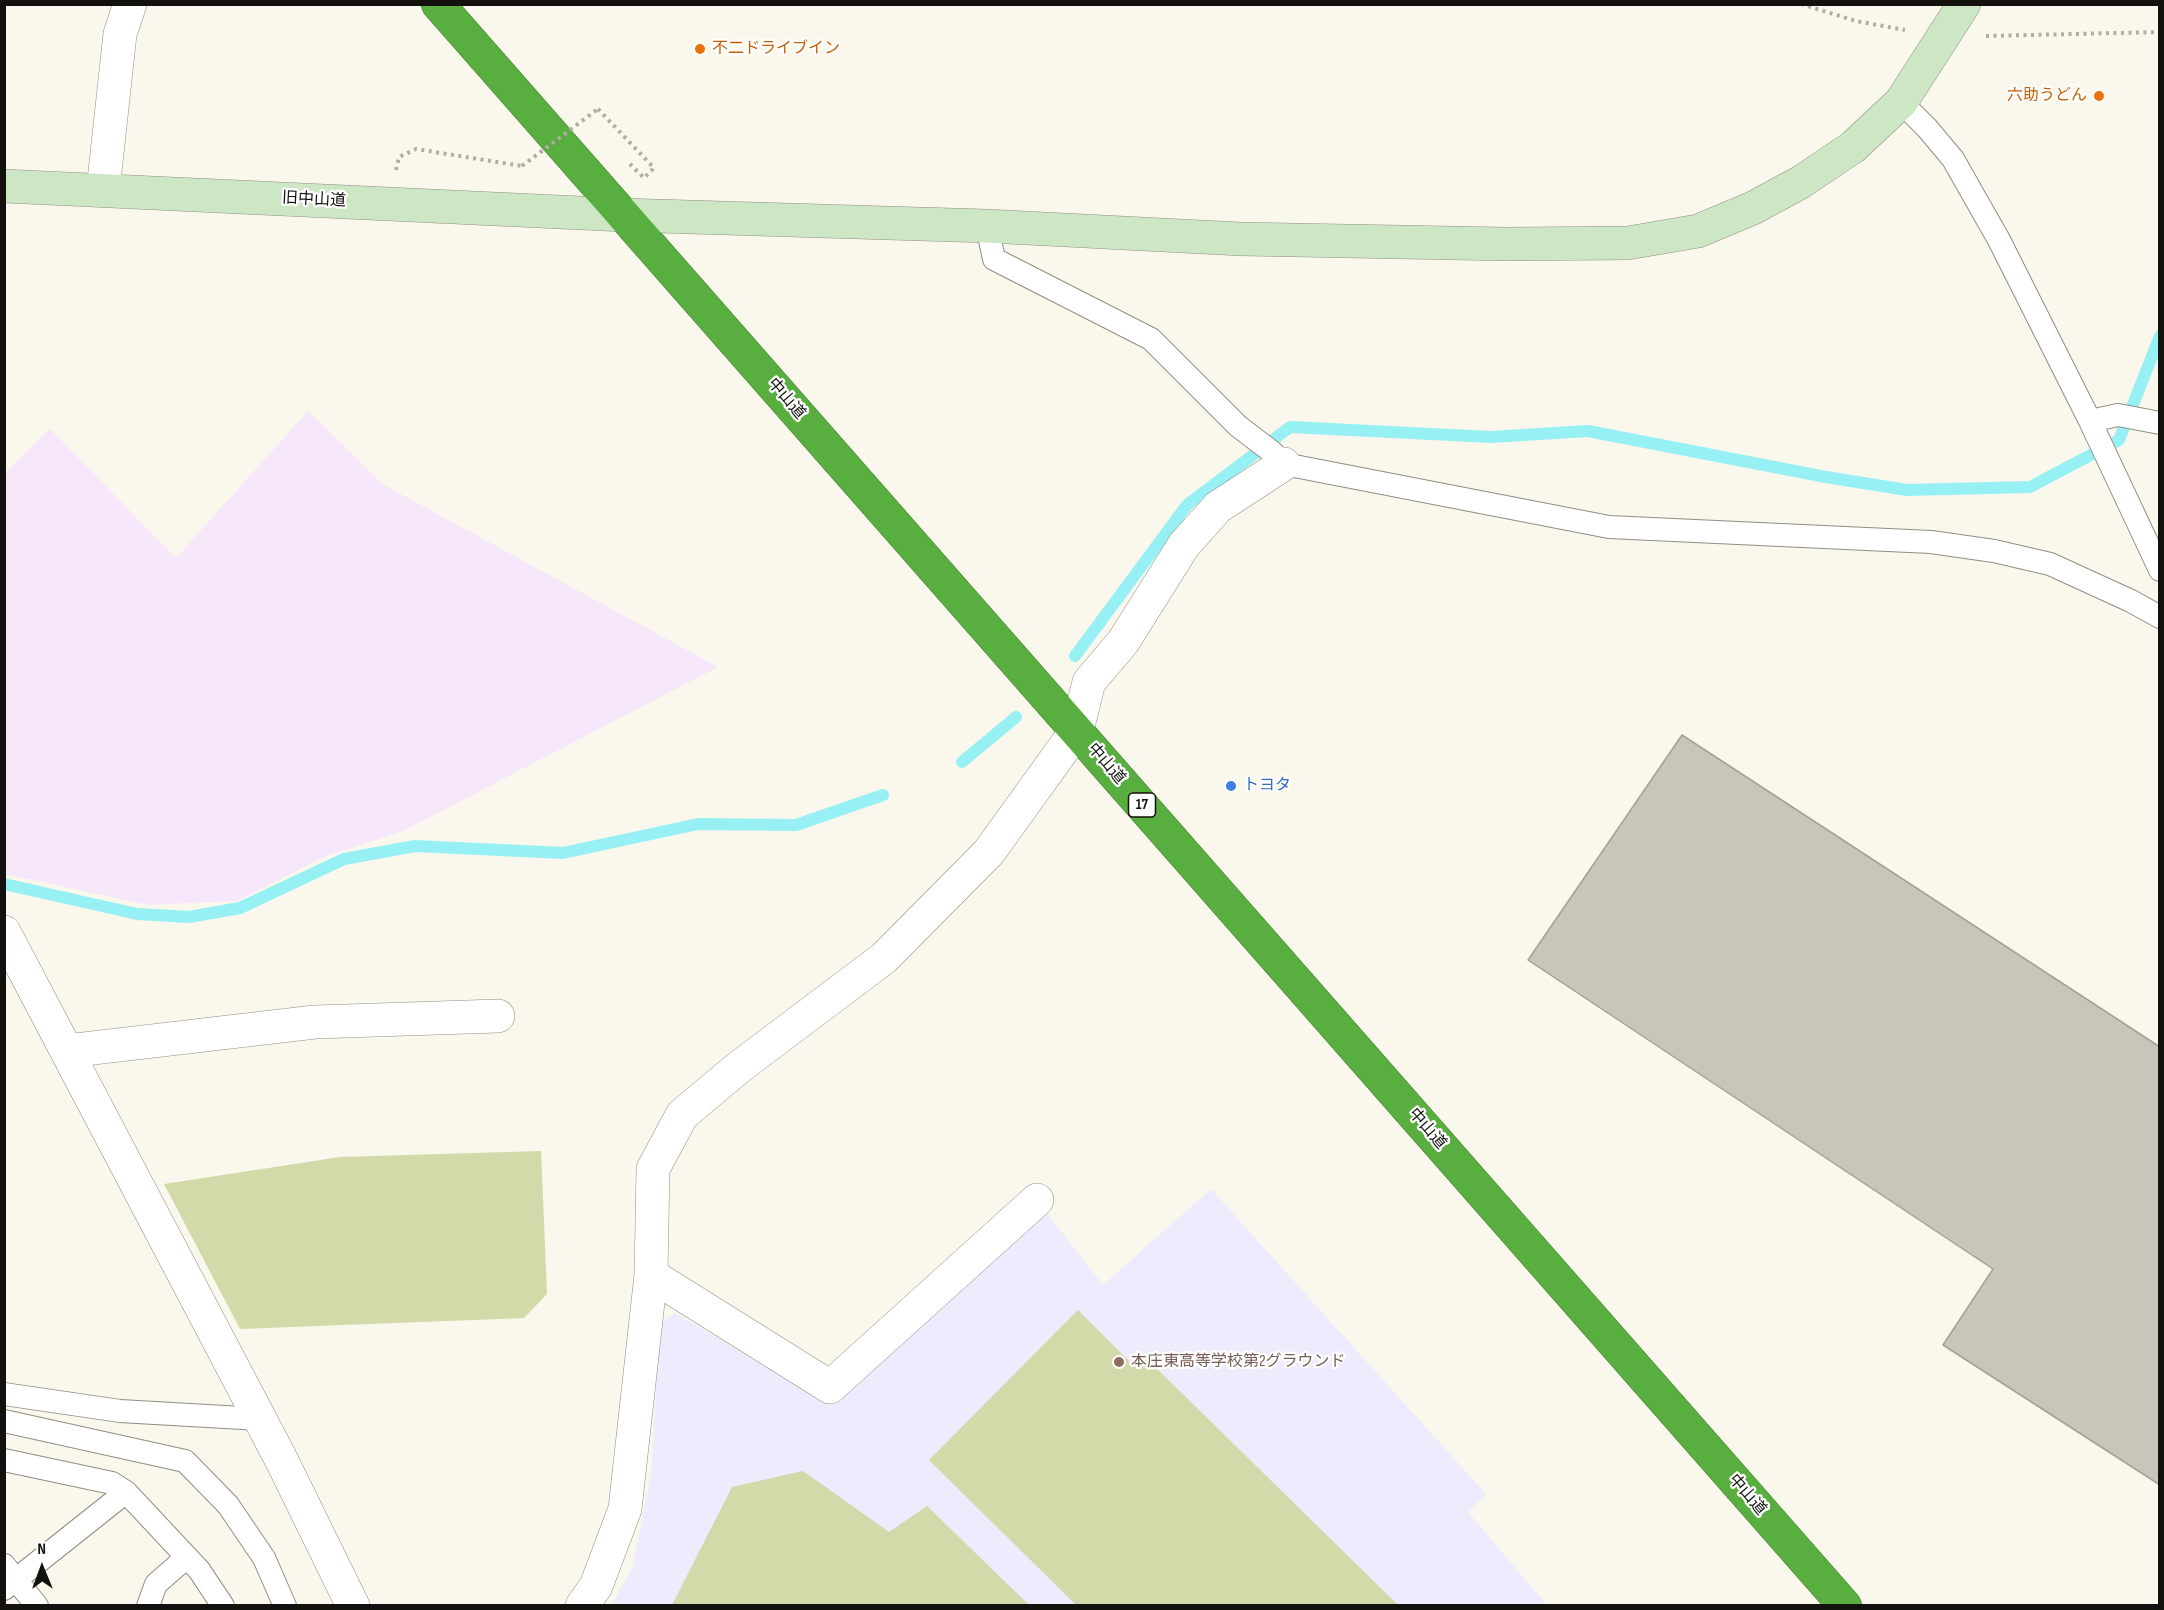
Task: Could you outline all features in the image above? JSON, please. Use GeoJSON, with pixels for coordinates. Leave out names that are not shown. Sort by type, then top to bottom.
{"type":"FeatureCollection","features":[{"type":"Feature","properties":{"kind":"highway","name":"中山道"},"geometry":{"type":"LineString","coordinates":[[438,4],[1845,1605]]}},
{"type":"Feature","properties":{"kind":"street"},"geometry":{"type":"LineString","coordinates":[[103,190],[120,34],[130,4]]}},
{"type":"Feature","properties":{"kind":"street","name":"旧中山道"},"geometry":{"type":"LineString","coordinates":[[4,186],[1252,239],[1506,244],[1628,243],[1698,231],[1753,208],[1801,182],[1853,147],[1901,102],[1962,8]]}},
{"type":"Feature","properties":{"kind":"street"},"geometry":{"type":"LineString","coordinates":[[582,1605],[596,1586],[625,1509],[651,1275],[652,1170],[682,1114],[738,1068],[884,958],[989,852],[1077,730],[1089,682],[1123,642],[1184,545],[1218,507],[1278,458]]}},
{"type":"Feature","properties":{"kind":"street"},"geometry":{"type":"LineString","coordinates":[[4,932],[260,1419],[352,1605]]}},
{"type":"Feature","properties":{"kind":"street"},"geometry":{"type":"LineString","coordinates":[[67,1051],[315,1022],[498,1016]]}},
{"type":"Feature","properties":{"kind":"street"},"geometry":{"type":"LineString","coordinates":[[651,1275],[830,1387],[1036,1200]]}},
{"type":"Feature","properties":{"kind":"lane"},"geometry":{"type":"LineString","coordinates":[[1901,102],[1953,159],[1999,240],[2094,430],[2113,475],[2160,570]]}},
{"type":"Feature","properties":{"kind":"lane"},"geometry":{"type":"LineString","coordinates":[[987,226],[994,260],[1151,339],[1238,426],[1278,458],[1609,527],[1932,542],[1994,551],[2050,564],[2160,617]]}},
{"type":"Feature","properties":{"kind":"lane"},"geometry":{"type":"LineString","coordinates":[[2094,430],[2118,414],[2157,422]]}},
{"type":"Feature","properties":{"kind":"lane"},"geometry":{"type":"LineString","coordinates":[[4,1394],[120,1411],[260,1419]]}},
{"type":"Feature","properties":{"kind":"lane"},"geometry":{"type":"LineString","coordinates":[[4,1420],[185,1461],[228,1505],[264,1558],[285,1605]]}},
{"type":"Feature","properties":{"kind":"lane"},"geometry":{"type":"LineString","coordinates":[[4,1460],[112,1483],[126,1492],[199,1570],[223,1605]]}},
{"type":"Feature","properties":{"kind":"lane"},"geometry":{"type":"LineString","coordinates":[[37,1605],[8,1578],[126,1492]]}},
{"type":"Feature","properties":{"kind":"lane"},"geometry":{"type":"LineString","coordinates":[[148,1605],[156,1584],[187,1557]]}},
{"type":"Feature","properties":{"kind":"path"},"geometry":{"type":"LineString","coordinates":[[394,180],[399,157],[416,149],[522,166],[598,109],[654,168],[644,178],[629,163]]}},
{"type":"Feature","properties":{"kind":"shaded area"},"geometry":{"type":"Polygon","coordinates":[[[308,411],[384,485],[718,667],[403,831],[324,857],[237,901],[148,905],[5,874],[5,473],[50,429],[176,558],[308,411]]]}},
{"type":"Feature","properties":{"kind":"shaded area","name":"本庄東高等学校第2グラウンド"},"geometry":{"type":"Polygon","coordinates":[[[1211,1189],[1486,1494],[1468,1512],[1547,1605],[611,1606],[633,1566],[651,1474],[660,1323],[675,1313],[826,1401],[1044,1209],[1103,1285],[1211,1189]]]}},
{"type":"Feature","properties":{"kind":"green space"},"geometry":{"type":"Polygon","coordinates":[[[541,1151],[547,1294],[524,1318],[240,1329],[164,1184],[340,1157],[541,1151]]]}},
{"type":"Feature","properties":{"kind":"green space"},"geometry":{"type":"Polygon","coordinates":[[[1078,1310],[1135,1367],[1145,1357],[1398,1605],[1076,1605],[929,1460],[1078,1310]]]}},
{"type":"Feature","properties":{"kind":"green space"},"geometry":{"type":"Polygon","coordinates":[[[803,1471],[889,1532],[927,1506],[1029,1605],[672,1605],[732,1487],[803,1471]]]}},
{"type":"Feature","properties":{"kind":"building"},"geometry":{"type":"Polygon","coordinates":[[[1682,735],[2160,1047],[2160,1485],[1943,1345],[1993,1269],[1528,960],[1682,735]]]}},
{"type":"Feature","properties":{"kind":"waterway"},"geometry":{"type":"LineString","coordinates":[[1075,656],[1187,505],[1290,427],[1491,437],[1588,431],[1826,477],[1907,490],[2030,487],[2119,440],[2160,336]]}},
{"type":"Feature","properties":{"kind":"waterway"},"geometry":{"type":"LineString","coordinates":[[962,762],[1016,717]]}},
{"type":"Feature","properties":{"kind":"waterway"},"geometry":{"type":"LineString","coordinates":[[4,884],[137,914],[189,917],[240,908],[344,859],[415,846],[563,853],[698,824],[796,825],[883,795]]}},
{"type":"Feature","properties":{"kind":"place","name":"不二ドライブイン"},"geometry":{"type":"Point","coordinates":[700,49]}},
{"type":"Feature","properties":{"kind":"place","name":"六助うどん"},"geometry":{"type":"Point","coordinates":[2099,96]}},
{"type":"Feature","properties":{"kind":"place","name":"トヨタ"},"geometry":{"type":"Point","coordinates":[1231,786]}},
{"type":"Feature","properties":{"kind":"place","name":"本庄東高等学校第2グラウンド"},"geometry":{"type":"Point","coordinates":[1119,1362]}}]}
